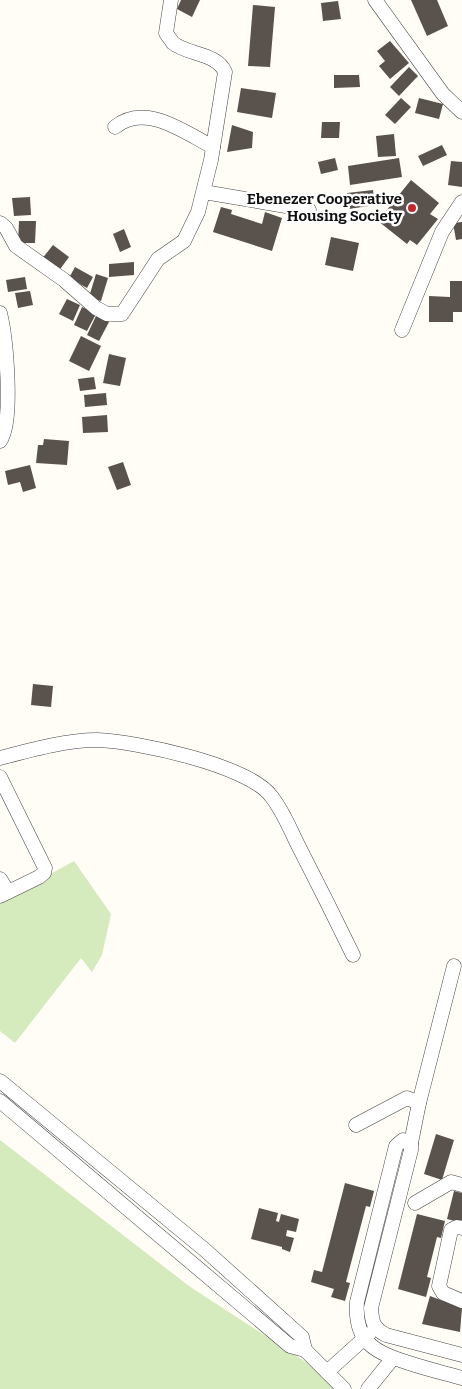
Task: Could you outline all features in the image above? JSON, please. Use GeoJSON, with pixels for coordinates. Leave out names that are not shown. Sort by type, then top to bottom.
{"type":"FeatureCollection","features":[{"type":"Feature","properties":{"kind":"street"},"geometry":{"type":"LineString","coordinates":[[0,223],[6,228],[16,246],[64,280],[96,308],[107,314],[116,315],[126,310],[142,281],[158,259],[184,241],[198,212],[204,192],[225,72],[222,66],[214,60],[174,43],[166,33],[171,0]]}},
{"type":"Feature","properties":{"kind":"street"},"geometry":{"type":"LineString","coordinates":[[375,0],[443,94],[462,112]]}},
{"type":"Feature","properties":{"kind":"street"},"geometry":{"type":"LineString","coordinates":[[115,127],[124,120],[146,117],[171,125],[213,147]]}},
{"type":"Feature","properties":{"kind":"street"},"geometry":{"type":"LineString","coordinates":[[204,192],[309,210]]}},
{"type":"Feature","properties":{"kind":"street"},"geometry":{"type":"LineString","coordinates":[[402,330],[442,232],[462,202]]}},
{"type":"Feature","properties":{"kind":"street"},"geometry":{"type":"LineString","coordinates":[[0,313],[6,344],[7,421],[5,434],[0,441]]}},
{"type":"Feature","properties":{"kind":"street"},"geometry":{"type":"LineString","coordinates":[[0,758],[70,743],[95,740],[125,742],[163,750],[230,770],[259,785],[271,795],[284,818],[353,955]]}},
{"type":"Feature","properties":{"kind":"street"},"geometry":{"type":"LineString","coordinates":[[0,777],[46,868],[39,877],[4,894],[0,879]]}},
{"type":"Feature","properties":{"kind":"street"},"geometry":{"type":"LineString","coordinates":[[454,966],[419,1103],[411,1150],[371,1308],[375,1328],[386,1335],[461,1353]]}},
{"type":"Feature","properties":{"kind":"street"},"geometry":{"type":"LineString","coordinates":[[0,1081],[212,1256],[302,1337],[305,1350]]}},
{"type":"Feature","properties":{"kind":"street"},"geometry":{"type":"LineString","coordinates":[[356,1125],[406,1098],[419,1103]]}},
{"type":"Feature","properties":{"kind":"street"},"geometry":{"type":"LineString","coordinates":[[0,1101],[290,1346],[305,1350],[344,1389]]}},
{"type":"Feature","properties":{"kind":"street"},"geometry":{"type":"LineString","coordinates":[[357,1345],[357,1302],[396,1146],[403,1140],[411,1143]]}},
{"type":"Feature","properties":{"kind":"street"},"geometry":{"type":"LineString","coordinates":[[415,1203],[451,1182],[462,1185]]}},
{"type":"Feature","properties":{"kind":"street"},"geometry":{"type":"LineString","coordinates":[[462,1228],[457,1227],[451,1230],[439,1286],[443,1293],[462,1301]]}},
{"type":"Feature","properties":{"kind":"street"},"geometry":{"type":"LineString","coordinates":[[327,1372],[375,1328]]}},
{"type":"Feature","properties":{"kind":"street"},"geometry":{"type":"LineString","coordinates":[[357,1345],[373,1348],[390,1361],[462,1378]]}},
{"type":"Feature","properties":{"kind":"street"},"geometry":{"type":"LineString","coordinates":[[368,1389],[390,1361]]}},
{"type":"Feature","properties":{"kind":"green space"},"geometry":{"type":"Polygon","coordinates":[[[74,861],[111,914],[102,955],[92,972],[81,958],[15,1043],[0,1031],[0,902],[74,861]]]}},
{"type":"Feature","properties":{"kind":"green space"},"geometry":{"type":"Polygon","coordinates":[[[0,1140],[189,1286],[347,1389],[0,1389],[0,1140]]]}},
{"type":"Feature","properties":{"kind":"building"},"geometry":{"type":"Polygon","coordinates":[[[181,0],[200,0],[192,17],[177,9],[181,0]]]}},
{"type":"Feature","properties":{"kind":"building"},"geometry":{"type":"Polygon","coordinates":[[[411,0],[437,0],[448,26],[427,36],[411,0]]]}},
{"type":"Feature","properties":{"kind":"building"},"geometry":{"type":"Polygon","coordinates":[[[338,1],[341,19],[323,21],[321,3],[338,1]]]}},
{"type":"Feature","properties":{"kind":"building"},"geometry":{"type":"Polygon","coordinates":[[[253,5],[275,7],[270,67],[248,66],[253,5]]]}},
{"type":"Feature","properties":{"kind":"building"},"geometry":{"type":"Polygon","coordinates":[[[390,41],[409,63],[390,79],[379,66],[385,61],[377,51],[390,41]]]}},
{"type":"Feature","properties":{"kind":"building"},"geometry":{"type":"Polygon","coordinates":[[[409,67],[418,76],[399,96],[390,87],[409,67]]]}},
{"type":"Feature","properties":{"kind":"building"},"geometry":{"type":"Polygon","coordinates":[[[334,75],[359,75],[360,87],[334,88],[334,75]]]}},
{"type":"Feature","properties":{"kind":"building"},"geometry":{"type":"Polygon","coordinates":[[[241,88],[276,93],[272,118],[237,112],[241,88]]]}},
{"type":"Feature","properties":{"kind":"building"},"geometry":{"type":"Polygon","coordinates":[[[401,98],[411,107],[395,124],[385,115],[401,98]]]}},
{"type":"Feature","properties":{"kind":"building"},"geometry":{"type":"Polygon","coordinates":[[[419,98],[443,104],[439,119],[415,113],[419,98]]]}},
{"type":"Feature","properties":{"kind":"building"},"geometry":{"type":"Polygon","coordinates":[[[322,122],[340,122],[339,138],[321,138],[322,122]]]}},
{"type":"Feature","properties":{"kind":"building"},"geometry":{"type":"Polygon","coordinates":[[[232,125],[253,132],[252,148],[227,152],[232,125]]]}},
{"type":"Feature","properties":{"kind":"building"},"geometry":{"type":"Polygon","coordinates":[[[394,134],[396,156],[378,157],[376,136],[394,134]]]}},
{"type":"Feature","properties":{"kind":"building"},"geometry":{"type":"Polygon","coordinates":[[[442,145],[447,155],[423,166],[418,156],[442,145]]]}},
{"type":"Feature","properties":{"kind":"building"},"geometry":{"type":"Polygon","coordinates":[[[335,158],[338,170],[321,174],[318,162],[335,158]]]}},
{"type":"Feature","properties":{"kind":"building"},"geometry":{"type":"Polygon","coordinates":[[[399,158],[402,177],[350,185],[348,166],[399,158]]]}},
{"type":"Feature","properties":{"kind":"building"},"geometry":{"type":"Polygon","coordinates":[[[451,161],[462,162],[462,187],[448,185],[451,161]]]}},
{"type":"Feature","properties":{"kind":"building","name":"Ebenezer Cooperative Housing Society"},"geometry":{"type":"Polygon","coordinates":[[[411,180],[439,203],[430,214],[438,219],[417,245],[410,240],[407,244],[378,221],[411,180]]]}},
{"type":"Feature","properties":{"kind":"building"},"geometry":{"type":"Polygon","coordinates":[[[373,190],[375,205],[349,209],[347,193],[373,190]]]}},
{"type":"Feature","properties":{"kind":"building"},"geometry":{"type":"Polygon","coordinates":[[[30,197],[31,215],[14,216],[12,198],[30,197]]]}},
{"type":"Feature","properties":{"kind":"building"},"geometry":{"type":"Polygon","coordinates":[[[221,207],[232,210],[231,214],[262,224],[265,212],[282,218],[272,251],[213,232],[221,207]]]}},
{"type":"Feature","properties":{"kind":"building"},"geometry":{"type":"Polygon","coordinates":[[[19,221],[36,221],[35,243],[18,243],[19,221]]]}},
{"type":"Feature","properties":{"kind":"building"},"geometry":{"type":"Polygon","coordinates":[[[462,222],[462,239],[456,240],[453,223],[462,222]]]}},
{"type":"Feature","properties":{"kind":"building"},"geometry":{"type":"Polygon","coordinates":[[[124,229],[131,247],[120,252],[113,234],[124,229]]]}},
{"type":"Feature","properties":{"kind":"building"},"geometry":{"type":"Polygon","coordinates":[[[331,237],[359,243],[353,271],[325,265],[331,237]]]}},
{"type":"Feature","properties":{"kind":"building"},"geometry":{"type":"Polygon","coordinates":[[[53,245],[69,257],[58,272],[41,260],[53,245]]]}},
{"type":"Feature","properties":{"kind":"building"},"geometry":{"type":"Polygon","coordinates":[[[134,262],[134,275],[109,277],[109,264],[134,262]]]}},
{"type":"Feature","properties":{"kind":"building"},"geometry":{"type":"Polygon","coordinates":[[[75,267],[93,277],[87,288],[69,278],[75,267]]]}},
{"type":"Feature","properties":{"kind":"building"},"geometry":{"type":"Polygon","coordinates":[[[96,274],[108,278],[101,301],[89,297],[96,274]]]}},
{"type":"Feature","properties":{"kind":"building"},"geometry":{"type":"Polygon","coordinates":[[[25,277],[27,289],[8,292],[6,280],[25,277]]]}},
{"type":"Feature","properties":{"kind":"building"},"geometry":{"type":"Polygon","coordinates":[[[450,281],[462,281],[462,312],[453,312],[453,322],[429,322],[429,296],[450,297],[450,281]]]}},
{"type":"Feature","properties":{"kind":"building"},"geometry":{"type":"Polygon","coordinates":[[[30,291],[33,305],[18,308],[15,293],[30,291]]]}},
{"type":"Feature","properties":{"kind":"building"},"geometry":{"type":"Polygon","coordinates":[[[67,299],[80,305],[73,321],[59,314],[67,299]]]}},
{"type":"Feature","properties":{"kind":"building"},"geometry":{"type":"Polygon","coordinates":[[[82,307],[96,314],[87,331],[74,325],[82,307]]]}},
{"type":"Feature","properties":{"kind":"building"},"geometry":{"type":"Polygon","coordinates":[[[96,316],[109,322],[99,341],[87,335],[96,316]]]}},
{"type":"Feature","properties":{"kind":"building"},"geometry":{"type":"Polygon","coordinates":[[[81,336],[101,346],[89,371],[69,361],[81,336]]]}},
{"type":"Feature","properties":{"kind":"building"},"geometry":{"type":"Polygon","coordinates":[[[109,354],[126,358],[120,386],[103,383],[109,354]]]}},
{"type":"Feature","properties":{"kind":"building"},"geometry":{"type":"Polygon","coordinates":[[[94,377],[96,389],[80,391],[78,379],[94,377]]]}},
{"type":"Feature","properties":{"kind":"building"},"geometry":{"type":"Polygon","coordinates":[[[106,393],[107,405],[85,407],[84,395],[106,393]]]}},
{"type":"Feature","properties":{"kind":"building"},"geometry":{"type":"Polygon","coordinates":[[[107,415],[108,432],[83,433],[82,417],[107,415]]]}},
{"type":"Feature","properties":{"kind":"building"},"geometry":{"type":"Polygon","coordinates":[[[44,439],[69,441],[67,465],[36,463],[38,445],[43,445],[44,439]]]}},
{"type":"Feature","properties":{"kind":"building"},"geometry":{"type":"Polygon","coordinates":[[[123,462],[131,485],[117,490],[108,467],[123,462]]]}},
{"type":"Feature","properties":{"kind":"building"},"geometry":{"type":"Polygon","coordinates":[[[30,465],[36,488],[23,492],[20,482],[8,485],[5,471],[30,465]]]}},
{"type":"Feature","properties":{"kind":"building"},"geometry":{"type":"Polygon","coordinates":[[[33,684],[53,686],[51,707],[31,705],[33,684]]]}},
{"type":"Feature","properties":{"kind":"building"},"geometry":{"type":"Polygon","coordinates":[[[436,1134],[454,1140],[442,1180],[424,1174],[436,1134]]]}},
{"type":"Feature","properties":{"kind":"building"},"geometry":{"type":"Polygon","coordinates":[[[345,1183],[374,1191],[370,1207],[366,1206],[346,1282],[350,1283],[345,1301],[331,1297],[334,1289],[311,1282],[314,1270],[322,1272],[345,1183]]]}},
{"type":"Feature","properties":{"kind":"building"},"geometry":{"type":"Polygon","coordinates":[[[454,1191],[462,1193],[462,1223],[447,1219],[454,1191]]]}},
{"type":"Feature","properties":{"kind":"building"},"geometry":{"type":"Polygon","coordinates":[[[259,1208],[278,1213],[276,1221],[279,1222],[281,1214],[299,1219],[296,1232],[287,1230],[286,1236],[294,1238],[290,1252],[282,1249],[282,1247],[251,1239],[259,1208]]]}},
{"type":"Feature","properties":{"kind":"building"},"geometry":{"type":"Polygon","coordinates":[[[417,1214],[445,1221],[441,1238],[437,1237],[427,1277],[431,1278],[426,1297],[398,1289],[417,1214]]]}},
{"type":"Feature","properties":{"kind":"building"},"geometry":{"type":"Polygon","coordinates":[[[430,1296],[462,1308],[460,1332],[422,1324],[430,1296]]]}},
{"type":"Feature","properties":{"kind":"place","name":"Ebenezer Cooperative Housing Society"},"geometry":{"type":"Point","coordinates":[412,208]}}]}
